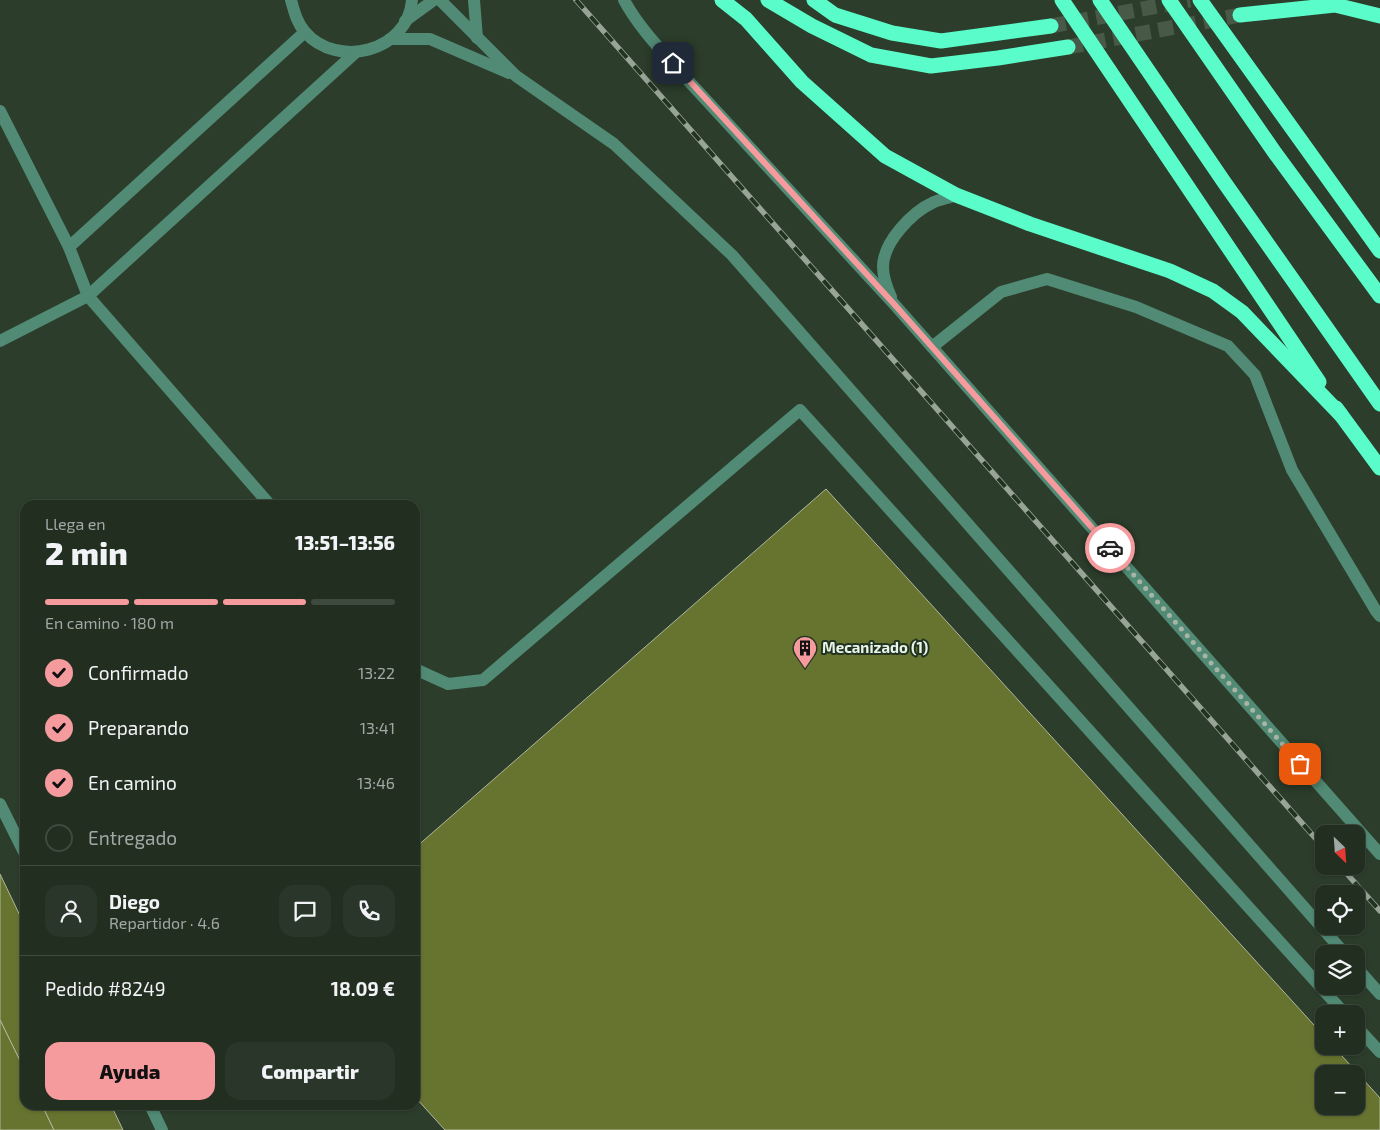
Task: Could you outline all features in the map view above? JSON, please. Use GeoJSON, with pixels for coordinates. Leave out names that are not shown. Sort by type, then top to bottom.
{"type":"FeatureCollection","features":[{"type":"Feature","properties":{"kind":"highway"},"geometry":{"type":"LineString","coordinates":[[722,0],[746,19],[802,82],[885,156],[956,195],[1030,224],[1170,271],[1214,291],[1242,312],[1341,415]]}},
{"type":"Feature","properties":{"kind":"highway"},"geometry":{"type":"LineString","coordinates":[[768,0],[812,26],[871,55],[931,66],[1068,47]]}},
{"type":"Feature","properties":{"kind":"highway"},"geometry":{"type":"LineString","coordinates":[[814,0],[835,14],[892,33],[941,41],[1051,26]]}},
{"type":"Feature","properties":{"kind":"highway"},"geometry":{"type":"LineString","coordinates":[[1062,0],[1341,415],[1380,468]]}},
{"type":"Feature","properties":{"kind":"highway"},"geometry":{"type":"LineString","coordinates":[[1100,0],[1224,182],[1380,404]]}},
{"type":"Feature","properties":{"kind":"highway"},"geometry":{"type":"LineString","coordinates":[[1170,0],[1275,153],[1380,296]]}},
{"type":"Feature","properties":{"kind":"highway"},"geometry":{"type":"LineString","coordinates":[[1200,0],[1380,251]]}},
{"type":"Feature","properties":{"kind":"highway"},"geometry":{"type":"LineString","coordinates":[[1240,15],[1336,5],[1380,16]]}},
{"type":"Feature","properties":{"kind":"highway"},"geometry":{"type":"LineString","coordinates":[[1360,222],[1380,236]]}},
{"type":"Feature","properties":{"kind":"lane"},"geometry":{"type":"LineString","coordinates":[[291,0],[295,15],[305,32],[319,44],[337,51],[355,53],[374,49],[399,31],[405,21],[412,0]]}},
{"type":"Feature","properties":{"kind":"lane"},"geometry":{"type":"LineString","coordinates":[[405,21],[434,0]]}},
{"type":"Feature","properties":{"kind":"lane"},"geometry":{"type":"LineString","coordinates":[[440,0],[516,76],[614,144],[732,255],[1336,945]]}},
{"type":"Feature","properties":{"kind":"lane"},"geometry":{"type":"LineString","coordinates":[[474,0],[477,38]]}},
{"type":"Feature","properties":{"kind":"lane"},"geometry":{"type":"LineString","coordinates":[[624,0],[628,9],[683,75],[894,304],[1380,854]]}},
{"type":"Feature","properties":{"kind":"lane"},"geometry":{"type":"LineString","coordinates":[[69,247],[305,32]]}},
{"type":"Feature","properties":{"kind":"lane"},"geometry":{"type":"LineString","coordinates":[[390,39],[430,39],[516,76]]}},
{"type":"Feature","properties":{"kind":"lane"},"geometry":{"type":"LineString","coordinates":[[0,341],[88,296],[355,53]]}},
{"type":"Feature","properties":{"kind":"lane"},"geometry":{"type":"LineString","coordinates":[[0,111],[69,247],[88,296],[266,500]]}},
{"type":"Feature","properties":{"kind":"lane"},"geometry":{"type":"LineString","coordinates":[[894,304],[886,286],[883,266],[888,248],[902,226],[918,211],[934,202],[956,195]]}},
{"type":"Feature","properties":{"kind":"lane"},"geometry":{"type":"LineString","coordinates":[[932,347],[1001,292],[1047,279],[1136,307],[1228,346],[1255,375],[1292,470],[1380,616]]}},
{"type":"Feature","properties":{"kind":"lane"},"geometry":{"type":"LineString","coordinates":[[420,671],[448,684],[483,680],[800,410],[1337,1005]]}},
{"type":"Feature","properties":{"kind":"lane"},"geometry":{"type":"LineString","coordinates":[[0,804],[20,844]]}},
{"type":"Feature","properties":{"kind":"lane"},"geometry":{"type":"LineString","coordinates":[[1365,977],[1380,994]]}},
{"type":"Feature","properties":{"kind":"lane"},"geometry":{"type":"LineString","coordinates":[[1365,1036],[1380,1052]]}},
{"type":"Feature","properties":{"kind":"lane"},"geometry":{"type":"LineString","coordinates":[[152,1110],[162,1130]]}},
{"type":"Feature","properties":{"kind":"building","name":"Mecanizado (1)"},"geometry":{"type":"Polygon","coordinates":[[[826,489],[1315,1026],[1315,1055],[1341,1055],[1350,1065],[1315,1065],[1315,1115],[1365,1115],[1365,1081],[1380,1098],[1380,1130],[445,1130],[420,1102],[420,844],[826,489]]]}},
{"type":"Feature","properties":{"kind":"building"},"geometry":{"type":"Polygon","coordinates":[[[0,874],[20,916],[20,1061],[0,1020],[0,874]]]}},
{"type":"Feature","properties":{"kind":"building"},"geometry":{"type":"Polygon","coordinates":[[[0,1020],[20,1061],[20,1110],[44,1110],[54,1130],[0,1130],[0,1020]]]}},
{"type":"Feature","properties":{"kind":"building"},"geometry":{"type":"Polygon","coordinates":[[[44,1110],[113,1110],[123,1130],[54,1130],[44,1110]]]}},
{"type":"Feature","properties":{"kind":"tunnel"},"geometry":{"type":"LineString","coordinates":[[1051,26],[1190,0]]}},
{"type":"Feature","properties":{"kind":"tunnel"},"geometry":{"type":"LineString","coordinates":[[1068,47],[1240,15]]}},
{"type":"Feature","properties":{"kind":"railway"},"geometry":{"type":"LineString","coordinates":[[576,0],[1315,838]]}},
{"type":"Feature","properties":{"kind":"railway"},"geometry":{"type":"LineString","coordinates":[[1348,875],[1380,911]]}},
{"type":"Feature","properties":{"kind":"way so far"},"geometry":{"type":"LineString","coordinates":[[1110,548],[1300,764]]}},
{"type":"Feature","properties":{"kind":"place","name":"Mecanizado (1)"},"geometry":{"type":"Point","coordinates":[805,669]}},
{"type":"Feature","properties":{"kind":"route"},"geometry":{"type":"LineString","coordinates":[[673,63],[894,304],[1110,548]]}}]}
